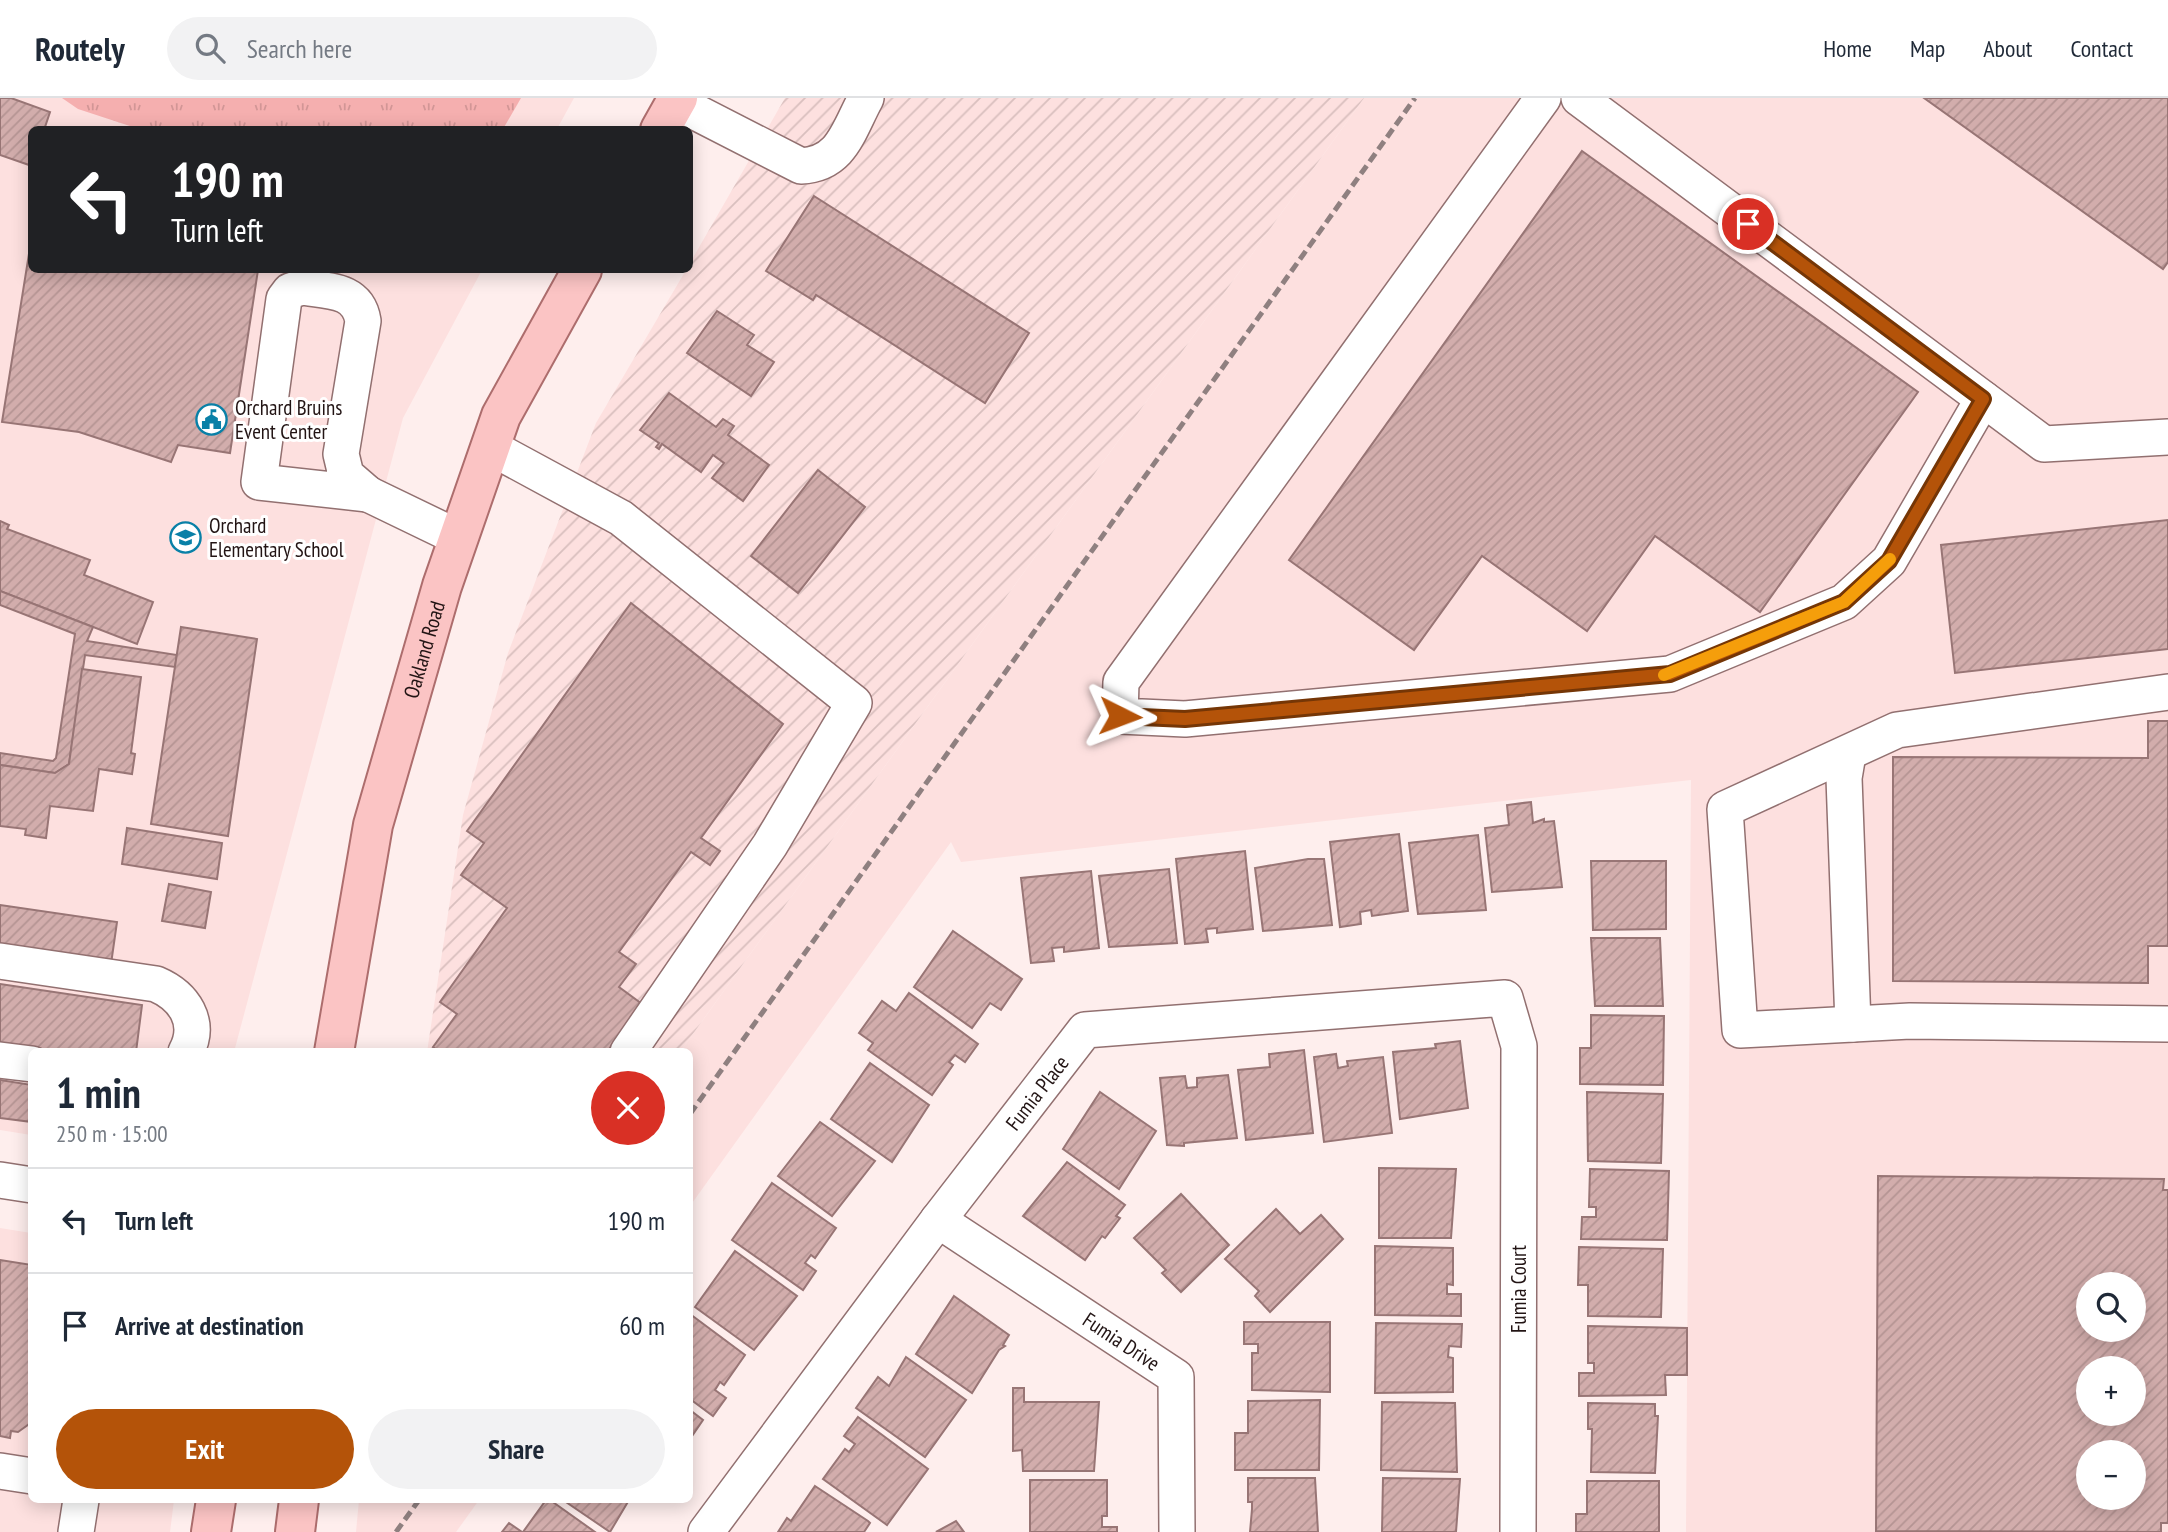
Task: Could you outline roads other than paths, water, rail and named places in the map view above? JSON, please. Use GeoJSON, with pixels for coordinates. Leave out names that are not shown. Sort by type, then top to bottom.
{"type":"FeatureCollection","features":[{"type":"Feature","properties":{"kind":"main road","name":"Oakland Road"},"geometry":{"type":"LineString","coordinates":[[335,1048],[373,825],[459,538],[500,416],[580,273]]}},
{"type":"Feature","properties":{"kind":"main road"},"geometry":{"type":"LineString","coordinates":[[211,1532],[216,1503]]}},
{"type":"Feature","properties":{"kind":"main road"},"geometry":{"type":"LineString","coordinates":[[295,1532],[299,1503]]}},
{"type":"Feature","properties":{"kind":"street"},"geometry":{"type":"LineString","coordinates":[[671,110],[801,166],[821,165],[834,156],[866,98]]}},
{"type":"Feature","properties":{"kind":"street"},"geometry":{"type":"LineString","coordinates":[[1544,98],[1121,682],[1120,716],[1185,719],[1670,674],[1844,602],[1889,561],[1983,399]]}},
{"type":"Feature","properties":{"kind":"street"},"geometry":{"type":"LineString","coordinates":[[1579,98],[2045,444],[2168,437]]}},
{"type":"Feature","properties":{"kind":"street"},"geometry":{"type":"LineString","coordinates":[[368,494],[259,482],[284,299],[290,291],[302,287],[338,292],[353,298],[361,308],[363,321],[341,454],[346,475],[368,494],[459,538]]}},
{"type":"Feature","properties":{"kind":"street"},"geometry":{"type":"LineString","coordinates":[[490,447],[621,518],[853,703],[770,845],[631,1048]]}},
{"type":"Feature","properties":{"kind":"street"},"geometry":{"type":"LineString","coordinates":[[2168,692],[1897,730],[1725,809],[1740,1030],[1853,1024],[2168,1024]]}},
{"type":"Feature","properties":{"kind":"street"},"geometry":{"type":"LineString","coordinates":[[1848,754],[1844,778],[1853,1024]]}},
{"type":"Feature","properties":{"kind":"street"},"geometry":{"type":"LineString","coordinates":[[0,961],[156,984],[171,991],[181,1000],[192,1017],[191,1042],[188,1048]]}},
{"type":"Feature","properties":{"kind":"street","name":"Fumia Place"},"geometry":{"type":"LineString","coordinates":[[706,1532],[938,1220],[1085,1030],[1505,998],[1519,1046]]}},
{"type":"Feature","properties":{"kind":"street","name":"Fumia Court"},"geometry":{"type":"LineString","coordinates":[[1518,1532],[1519,1046]]}},
{"type":"Feature","properties":{"kind":"street"},"geometry":{"type":"LineString","coordinates":[[0,1060],[28,1064]]}},
{"type":"Feature","properties":{"kind":"street"},"geometry":{"type":"LineString","coordinates":[[0,1180],[28,1184]]}},
{"type":"Feature","properties":{"kind":"street","name":"Fumia Drive"},"geometry":{"type":"LineString","coordinates":[[938,1220],[1176,1377],[1177,1532]]}},
{"type":"Feature","properties":{"kind":"street"},"geometry":{"type":"LineString","coordinates":[[0,1471],[28,1475]]}},
{"type":"Feature","properties":{"kind":"street"},"geometry":{"type":"LineString","coordinates":[[76,1532],[81,1503]]}},
{"type":"Feature","properties":{"kind":"railway"},"geometry":{"type":"LineString","coordinates":[[693,1110],[1415,98]]}},
{"type":"Feature","properties":{"kind":"railway"},"geometry":{"type":"LineString","coordinates":[[396,1532],[417,1503]]}},
{"type":"Feature","properties":{"kind":"place","name":"Orchard Bruins Event Center"},"geometry":{"type":"Point","coordinates":[212,419]}},
{"type":"Feature","properties":{"kind":"place","name":"Orchard Elementary School"},"geometry":{"type":"Point","coordinates":[186,537]}}]}
